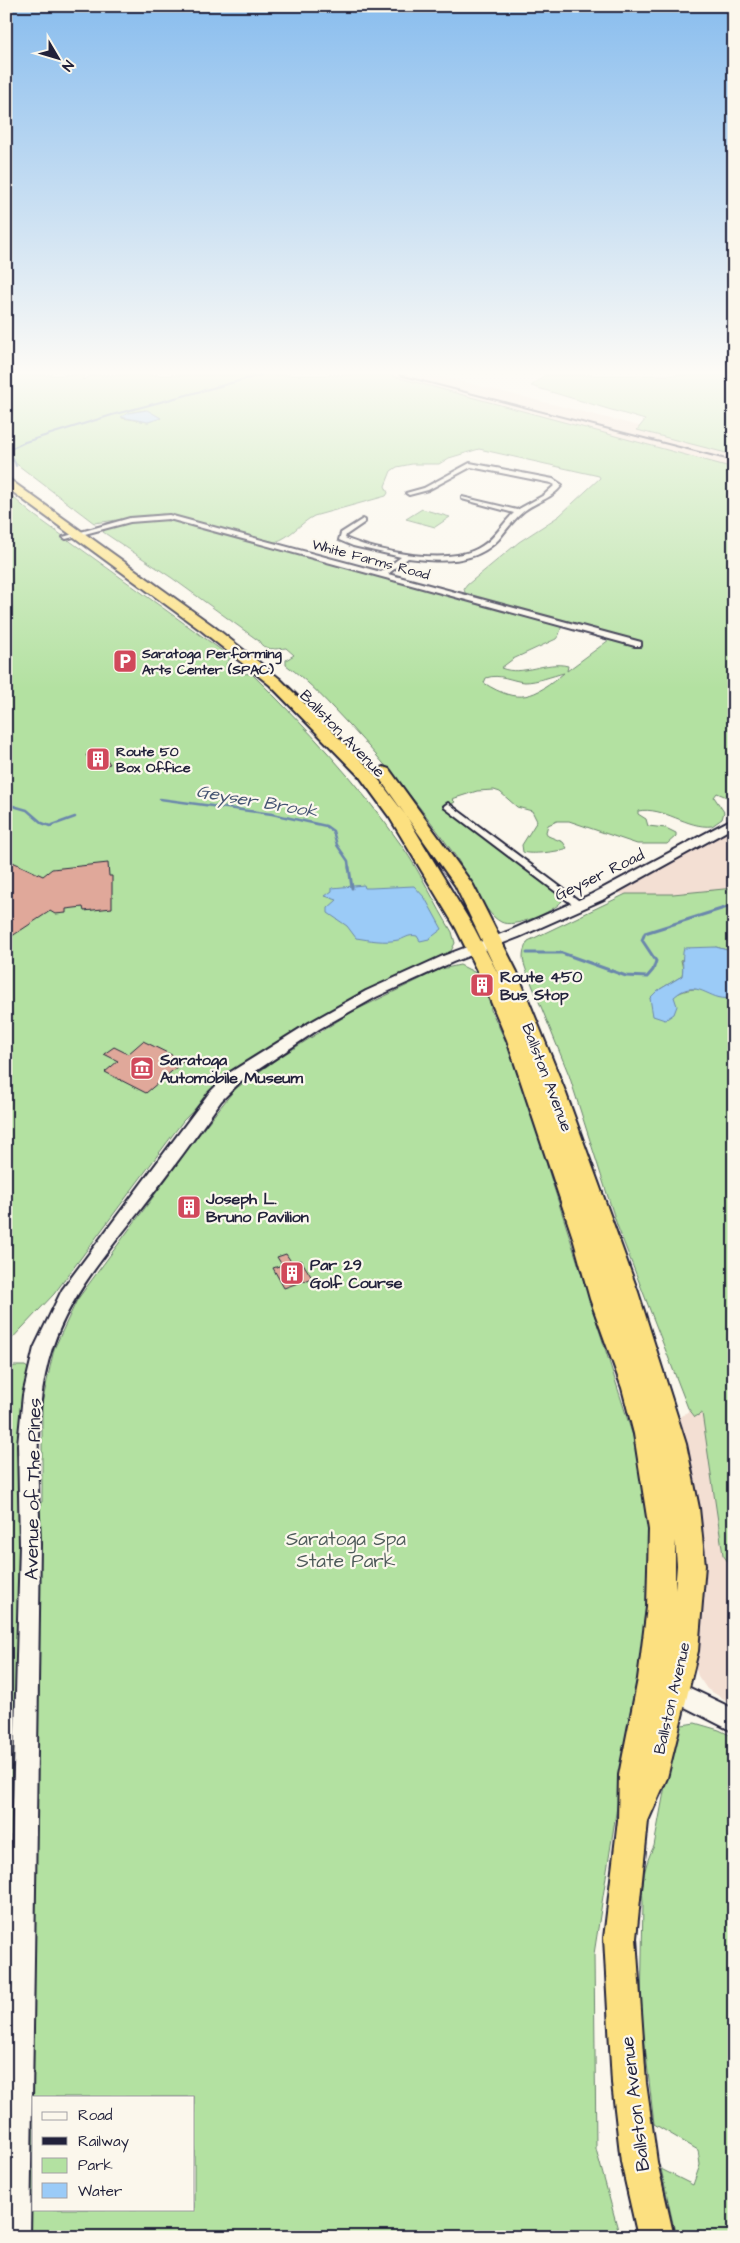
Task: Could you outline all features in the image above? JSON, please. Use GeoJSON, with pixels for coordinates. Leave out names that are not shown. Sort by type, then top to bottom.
{"type":"FeatureCollection","features":[{"type":"Feature","properties":{"kind":"highway","name":"Ballston Avenue"},"geometry":{"type":"LineString","coordinates":[[17,480],[78,534]]}},
{"type":"Feature","properties":{"kind":"highway","name":"Ballston Avenue"},"geometry":{"type":"LineString","coordinates":[[6,481],[78,534],[279,668],[359,745],[404,799],[464,885],[483,945],[507,972],[555,1091],[626,1292],[673,1444],[686,1508],[690,1565],[684,1652],[663,1685],[634,1775],[633,1820],[626,1860],[620,1938],[624,2025],[639,2162],[656,2237]]}},
{"type":"Feature","properties":{"kind":"street"},"geometry":{"type":"LineString","coordinates":[[409,493],[426,489],[441,480]]}},
{"type":"Feature","properties":{"kind":"street"},"geometry":{"type":"LineString","coordinates":[[363,521],[343,534],[341,538],[355,545],[407,556],[446,559],[473,555],[487,547],[519,512],[559,485],[546,480]]}},
{"type":"Feature","properties":{"kind":"street"},"geometry":{"type":"LineString","coordinates":[[464,498],[519,512]]}},
{"type":"Feature","properties":{"kind":"street","name":"White Farms Road"},"geometry":{"type":"LineString","coordinates":[[78,534],[133,519],[169,517],[638,644]]}},
{"type":"Feature","properties":{"kind":"street"},"geometry":{"type":"LineString","coordinates":[[382,575],[407,556]]}},
{"type":"Feature","properties":{"kind":"street"},"geometry":{"type":"LineString","coordinates":[[448,806],[580,905]]}},
{"type":"Feature","properties":{"kind":"street","name":"Geyser Road"},"geometry":{"type":"LineString","coordinates":[[483,945],[624,885],[734,822]]}},
{"type":"Feature","properties":{"kind":"street","name":"Avenue of The Pines"},"geometry":{"type":"LineString","coordinates":[[16,2237],[30,1554],[30,1430],[34,1387],[43,1347],[61,1311],[90,1264],[215,1098],[235,1077],[314,1026],[372,994],[483,945]]}},
{"type":"Feature","properties":{"kind":"street"},"geometry":{"type":"LineString","coordinates":[[663,1685],[734,1721]]}},
{"type":"Feature","properties":{"kind":"shaded area"},"geometry":{"type":"Polygon","coordinates":[[[734,825],[734,896],[646,901],[618,893],[734,825]]]}},
{"type":"Feature","properties":{"kind":"shaded area"},"geometry":{"type":"Polygon","coordinates":[[[734,1377],[734,1705],[707,1689],[698,1676],[694,1663],[691,1473],[678,1419],[734,1377]]]}},
{"type":"Feature","properties":{"kind":"green space"},"geometry":{"type":"Polygon","coordinates":[[[37,480],[388,480],[385,486],[388,493],[386,496],[314,516],[286,537],[275,542],[163,514],[94,523],[37,480]]]}},
{"type":"Feature","properties":{"kind":"green space"},"geometry":{"type":"Polygon","coordinates":[[[598,480],[734,480],[734,800],[717,793],[714,797],[724,812],[722,819],[712,826],[694,824],[648,810],[638,811],[638,814],[646,819],[648,826],[666,828],[676,833],[676,836],[667,844],[637,844],[569,821],[557,821],[548,825],[546,832],[548,836],[563,842],[567,848],[552,852],[531,853],[523,852],[522,845],[537,821],[532,811],[517,807],[500,792],[494,790],[477,791],[452,799],[455,802],[444,808],[560,896],[562,901],[551,910],[533,918],[507,924],[501,922],[487,910],[454,854],[417,804],[363,740],[319,694],[286,665],[286,660],[294,655],[286,648],[267,648],[172,578],[103,532],[120,523],[131,521],[156,520],[187,523],[466,596],[464,589],[467,585],[519,542],[559,516],[598,480]],[[562,625],[556,639],[513,659],[501,668],[518,671],[560,665],[568,666],[567,671],[613,637],[562,625]],[[564,673],[530,682],[496,676],[486,678],[484,683],[507,694],[526,696],[544,688],[564,673]]]}},
{"type":"Feature","properties":{"kind":"green space"},"geometry":{"type":"Polygon","coordinates":[[[6,491],[31,513],[231,657],[226,664],[234,673],[252,674],[272,694],[368,800],[402,846],[452,932],[455,943],[451,951],[342,1005],[226,1077],[183,1121],[54,1294],[6,1345],[6,491]]]}},
{"type":"Feature","properties":{"kind":"green space"},"geometry":{"type":"Polygon","coordinates":[[[422,509],[450,517],[435,527],[406,519],[422,509]]]}},
{"type":"Feature","properties":{"kind":"green space"},"geometry":{"type":"Polygon","coordinates":[[[734,888],[734,952],[716,947],[681,960],[682,976],[657,991],[650,998],[654,1007],[691,989],[708,991],[718,997],[725,998],[730,998],[734,992],[734,1570],[723,1555],[702,1413],[695,1417],[688,1408],[617,1225],[569,1075],[528,975],[523,958],[528,941],[626,894],[673,894],[734,888]]]}},
{"type":"Feature","properties":{"kind":"green space","name":"Saratoga Spa State Park"},"geometry":{"type":"Polygon","coordinates":[[[460,965],[478,974],[490,999],[491,1010],[514,1059],[534,1116],[548,1169],[637,1449],[650,1521],[649,1601],[594,1954],[596,2149],[620,2237],[6,2237],[6,1374],[14,1366],[25,1366],[29,1369],[22,1455],[21,1508],[42,1502],[42,1404],[54,1349],[77,1300],[235,1089],[277,1059],[352,1012],[441,969],[460,965]]]}},
{"type":"Feature","properties":{"kind":"green space"},"geometry":{"type":"Polygon","coordinates":[[[695,1723],[719,1730],[734,1737],[734,2237],[676,2237],[661,2169],[693,2185],[700,2165],[698,2150],[654,2124],[641,2011],[644,1873],[654,1846],[675,1732],[682,1725],[695,1723]]]}},
{"type":"Feature","properties":{"kind":"water"},"geometry":{"type":"Polygon","coordinates":[[[364,885],[365,888],[414,886],[425,898],[442,929],[429,939],[420,941],[417,936],[388,941],[356,938],[347,926],[328,913],[328,908],[337,900],[325,896],[332,891],[332,888],[364,885]]]}},
{"type":"Feature","properties":{"kind":"water"},"geometry":{"type":"Polygon","coordinates":[[[716,947],[734,952],[734,992],[730,998],[716,997],[703,991],[690,989],[682,991],[674,997],[677,1006],[674,1014],[665,1020],[653,1016],[650,998],[657,991],[682,976],[684,948],[716,947]]]}},
{"type":"Feature","properties":{"kind":"building","name":"Route 50 Box Office"},"geometry":{"type":"Polygon","coordinates":[[[101,751],[110,764],[95,768],[86,755],[101,751]]]}},
{"type":"Feature","properties":{"kind":"building"},"geometry":{"type":"Polygon","coordinates":[[[6,859],[43,876],[52,869],[108,863],[109,876],[112,876],[112,908],[84,911],[83,907],[66,909],[66,913],[55,914],[50,911],[6,940],[6,859]]]}},
{"type":"Feature","properties":{"kind":"building","name":"Saratoga Automobile Museum"},"geometry":{"type":"Polygon","coordinates":[[[143,1041],[184,1061],[146,1093],[105,1072],[118,1061],[104,1054],[114,1047],[128,1054],[143,1041]]]}},
{"type":"Feature","properties":{"kind":"building","name":"Par 29 Golf Course"},"geometry":{"type":"Polygon","coordinates":[[[286,1254],[292,1263],[301,1260],[312,1278],[284,1288],[273,1268],[282,1265],[277,1257],[286,1254]]]}},
{"type":"Feature","properties":{"kind":"waterway","name":"Geyser Brook"},"geometry":{"type":"LineString","coordinates":[[160,799],[272,814],[326,826],[333,831],[337,845],[348,861],[349,869]]}},
{"type":"Feature","properties":{"kind":"waterway","name":"Geyser Brook"},"geometry":{"type":"LineString","coordinates":[[6,804],[27,810],[42,823],[50,826],[75,817]]}},
{"type":"Feature","properties":{"kind":"waterway","name":"Geyser Brook"},"geometry":{"type":"LineString","coordinates":[[349,867],[352,888]]}},
{"type":"Feature","properties":{"kind":"waterway","name":"Geyser Brook"},"geometry":{"type":"LineString","coordinates":[[527,953],[562,953],[626,976],[647,977],[653,970],[656,961],[642,940],[645,933],[734,905]]}},
{"type":"Feature","properties":{"kind":"place","name":"Saratoga Performing Arts Center (SPAC)"},"geometry":{"type":"Point","coordinates":[125,661]}},
{"type":"Feature","properties":{"kind":"place","name":"Route 50 Box Office"},"geometry":{"type":"Point","coordinates":[98,759]}},
{"type":"Feature","properties":{"kind":"place","name":"Route 450 Bus Stop"},"geometry":{"type":"Point","coordinates":[482,985]}},
{"type":"Feature","properties":{"kind":"place","name":"Saratoga Automobile Museum"},"geometry":{"type":"Point","coordinates":[142,1068]}},
{"type":"Feature","properties":{"kind":"place","name":"Joseph L. Bruno Pavilion"},"geometry":{"type":"Point","coordinates":[189,1207]}},
{"type":"Feature","properties":{"kind":"place","name":"Par 29 Golf Course"},"geometry":{"type":"Point","coordinates":[292,1273]}}]}
